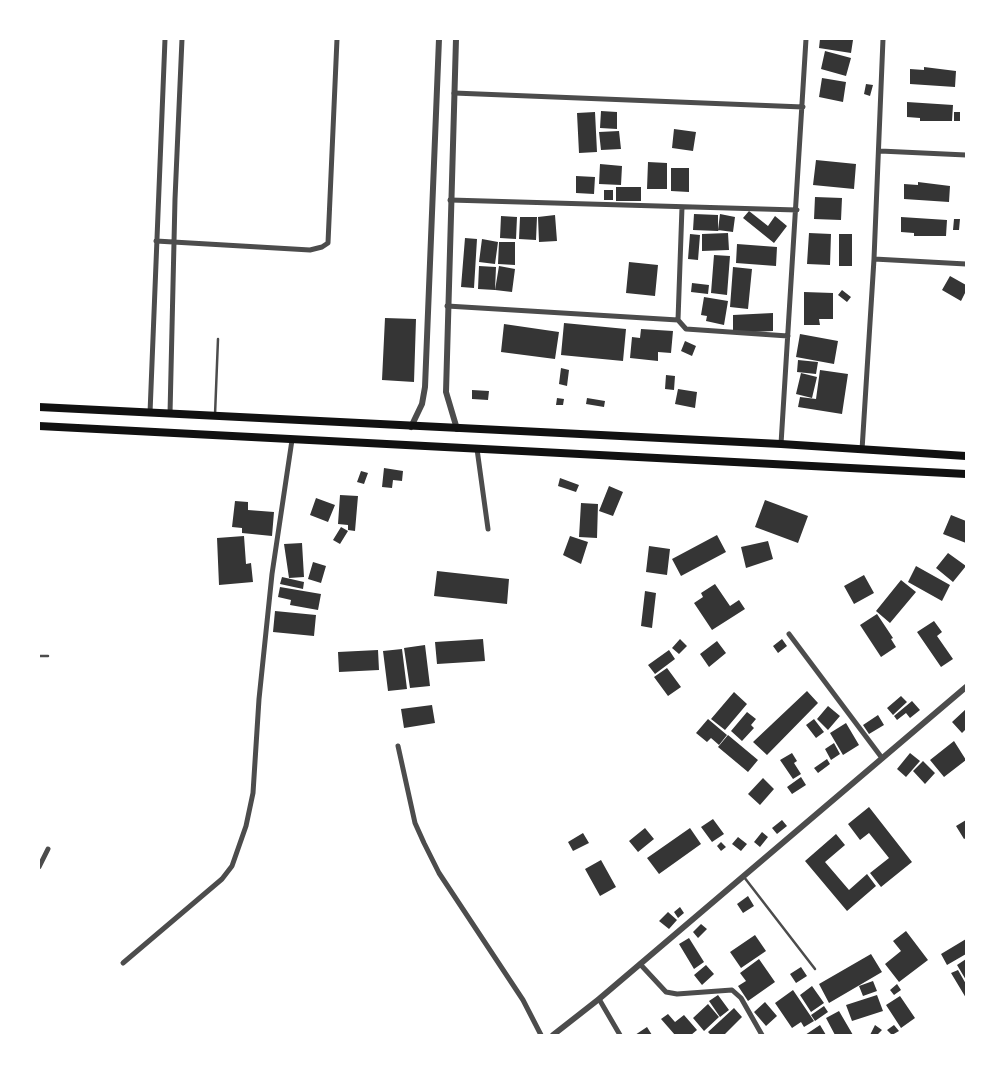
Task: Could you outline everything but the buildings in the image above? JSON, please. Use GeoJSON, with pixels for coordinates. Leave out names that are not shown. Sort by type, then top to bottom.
{"type":"FeatureCollection","features":[{"type":"Feature","properties":{"kind":"main road"},"geometry":{"type":"LineString","coordinates":[[39,407],[781,444],[966,456]]}},
{"type":"Feature","properties":{"kind":"main road"},"geometry":{"type":"LineString","coordinates":[[39,426],[966,474]]}},
{"type":"Feature","properties":{"kind":"street"},"geometry":{"type":"LineString","coordinates":[[150,413],[165,39]]}},
{"type":"Feature","properties":{"kind":"street"},"geometry":{"type":"LineString","coordinates":[[170,414],[174,242],[182,39]]}},
{"type":"Feature","properties":{"kind":"street"},"geometry":{"type":"LineString","coordinates":[[156,241],[310,250],[322,247],[328,243],[337,39]]}},
{"type":"Feature","properties":{"kind":"street"},"geometry":{"type":"LineString","coordinates":[[411,427],[422,404],[426,387],[439,39]]}},
{"type":"Feature","properties":{"kind":"street"},"geometry":{"type":"LineString","coordinates":[[456,39],[446,306],[446,392],[458,429]]}},
{"type":"Feature","properties":{"kind":"street"},"geometry":{"type":"LineString","coordinates":[[781,444],[797,210],[806,39]]}},
{"type":"Feature","properties":{"kind":"street"},"geometry":{"type":"LineString","coordinates":[[862,450],[880,151],[883,39]]}},
{"type":"Feature","properties":{"kind":"street"},"geometry":{"type":"LineString","coordinates":[[454,93],[803,107]]}},
{"type":"Feature","properties":{"kind":"street"},"geometry":{"type":"LineString","coordinates":[[880,151],[966,155]]}},
{"type":"Feature","properties":{"kind":"street"},"geometry":{"type":"LineString","coordinates":[[450,200],[797,210]]}},
{"type":"Feature","properties":{"kind":"street"},"geometry":{"type":"LineString","coordinates":[[682,207],[678,320],[686,329],[788,336]]}},
{"type":"Feature","properties":{"kind":"street"},"geometry":{"type":"LineString","coordinates":[[874,259],[966,264]]}},
{"type":"Feature","properties":{"kind":"street"},"geometry":{"type":"LineString","coordinates":[[446,306],[678,320]]}},
{"type":"Feature","properties":{"kind":"street"},"geometry":{"type":"LineString","coordinates":[[123,963],[222,879],[232,866],[246,826],[253,793],[259,699],[272,574],[292,440]]}},
{"type":"Feature","properties":{"kind":"street"},"geometry":{"type":"LineString","coordinates":[[477,449],[488,529]]}},
{"type":"Feature","properties":{"kind":"street"},"geometry":{"type":"LineString","coordinates":[[789,634],[882,758]]}},
{"type":"Feature","properties":{"kind":"street"},"geometry":{"type":"LineString","coordinates":[[553,1035],[599,999],[966,687]]}},
{"type":"Feature","properties":{"kind":"street"},"geometry":{"type":"LineString","coordinates":[[398,746],[415,823],[424,843],[439,872],[524,1000],[541,1035]]}},
{"type":"Feature","properties":{"kind":"street"},"geometry":{"type":"LineString","coordinates":[[39,867],[48,849]]}},
{"type":"Feature","properties":{"kind":"street"},"geometry":{"type":"LineString","coordinates":[[640,964],[666,992],[677,994],[732,990],[745,1003],[762,1035]]}},
{"type":"Feature","properties":{"kind":"street"},"geometry":{"type":"LineString","coordinates":[[599,999],[620,1035]]}},
{"type":"Feature","properties":{"kind":"lane"},"geometry":{"type":"LineString","coordinates":[[215,416],[218,338]]}},
{"type":"Feature","properties":{"kind":"lane"},"geometry":{"type":"LineString","coordinates":[[39,656],[48,656]]}},
{"type":"Feature","properties":{"kind":"lane"},"geometry":{"type":"LineString","coordinates":[[744,876],[815,968]]}}]}
